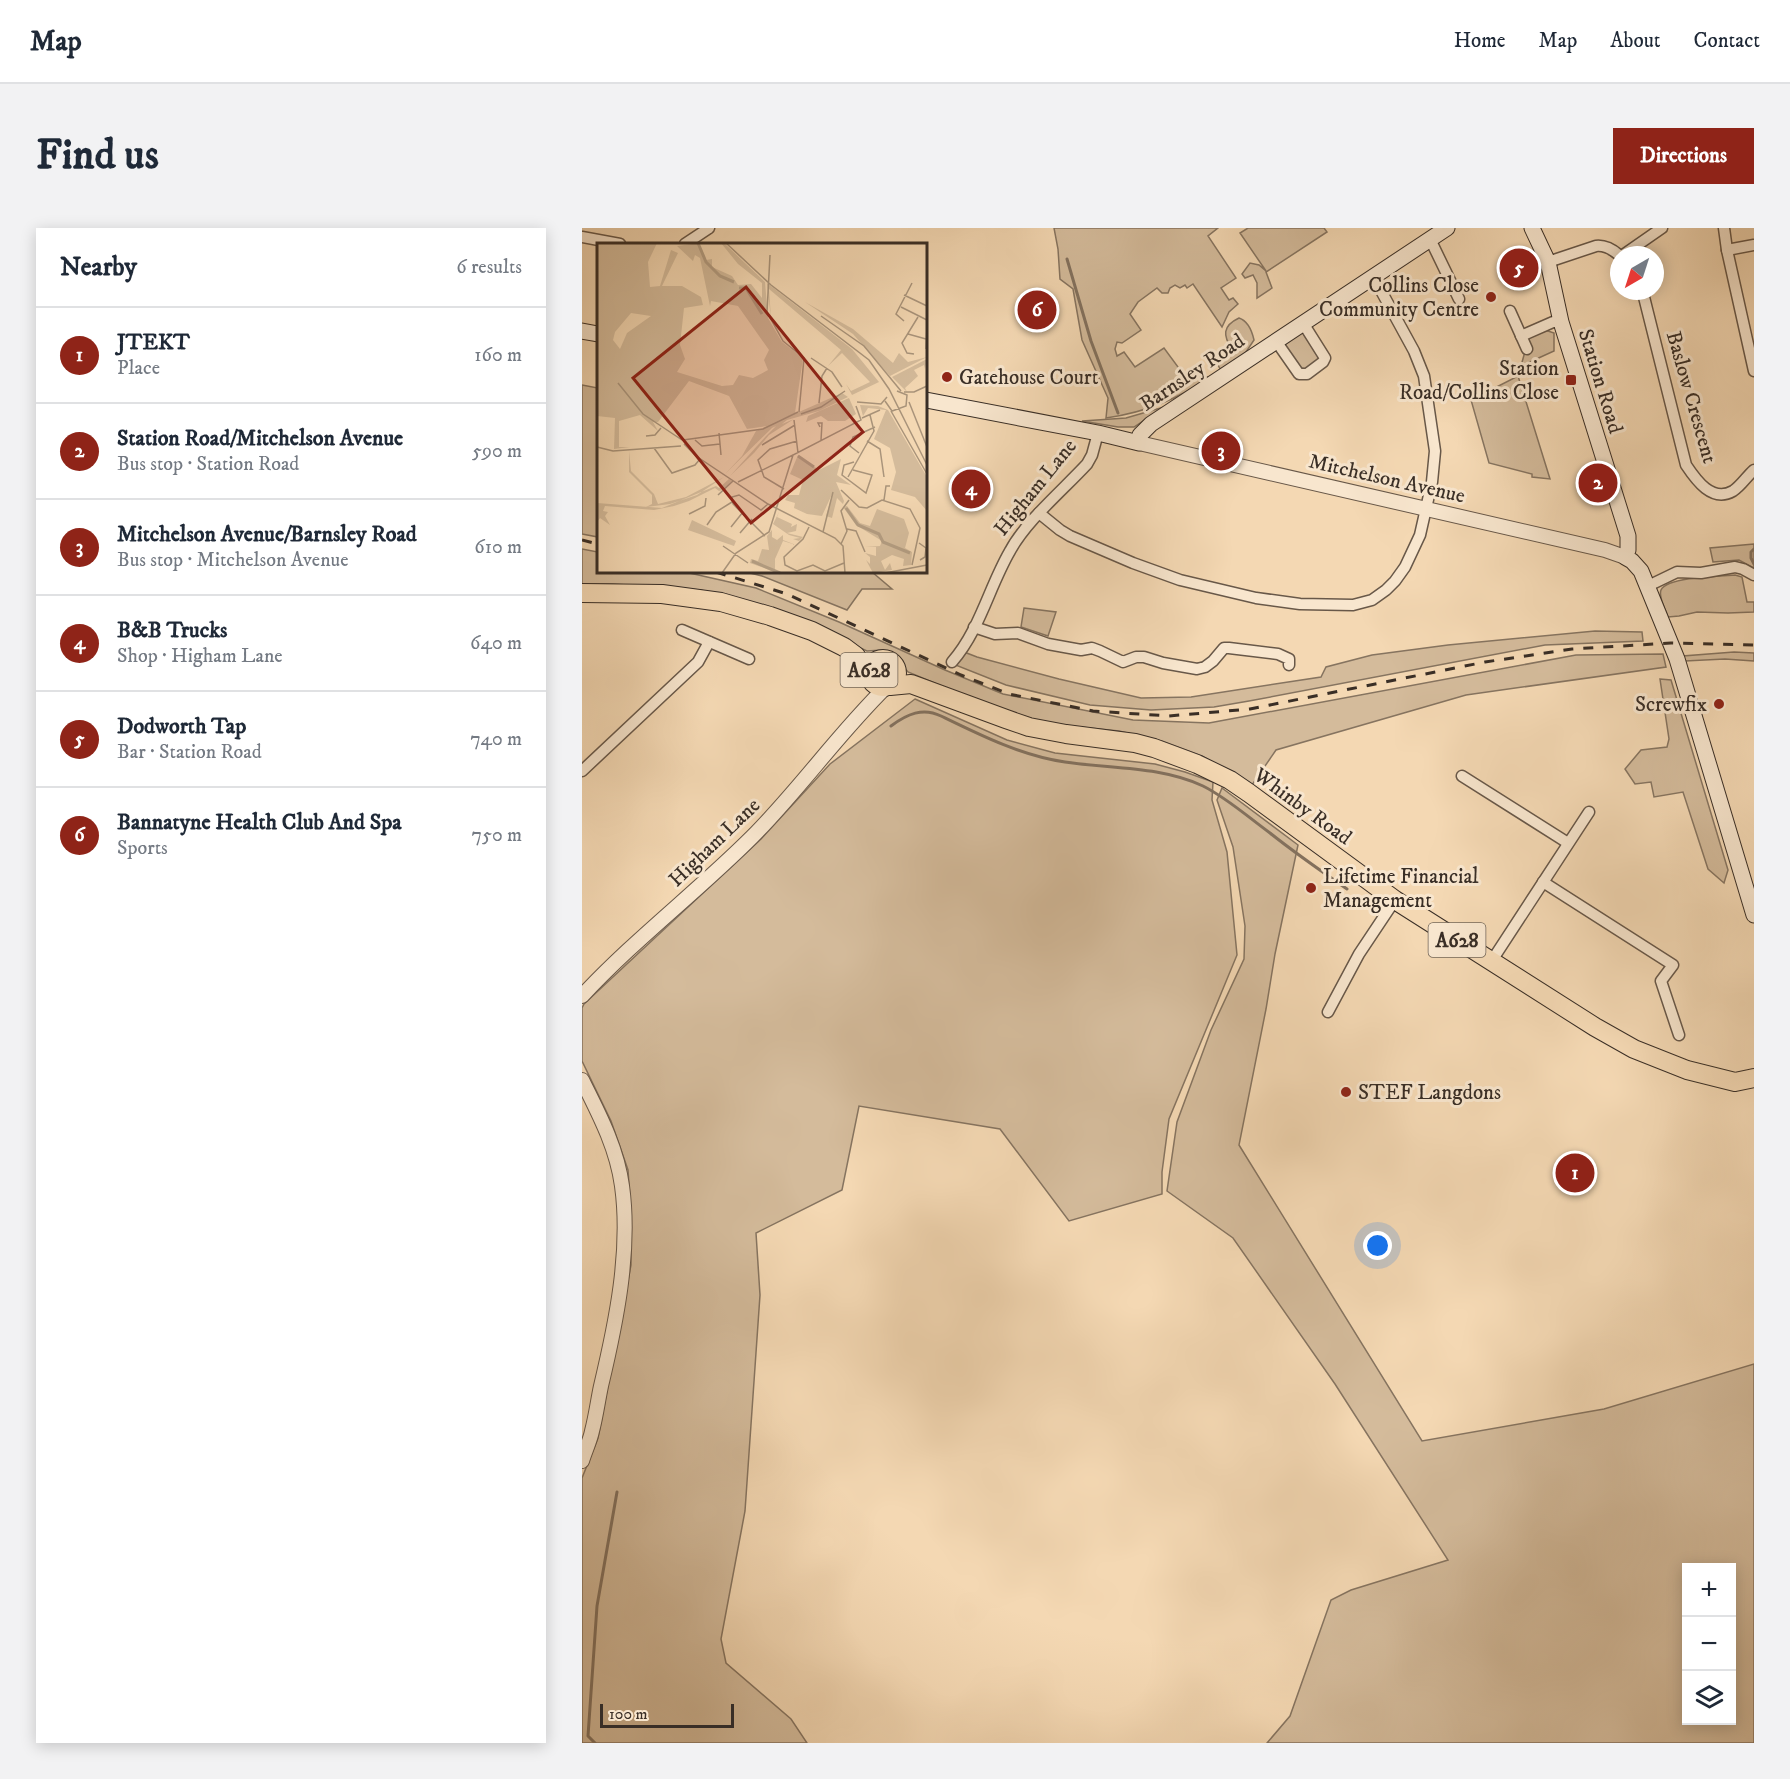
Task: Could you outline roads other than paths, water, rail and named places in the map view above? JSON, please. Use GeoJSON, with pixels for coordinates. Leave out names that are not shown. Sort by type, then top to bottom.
{"type":"FeatureCollection","features":[{"type":"Feature","properties":{"kind":"highway","name":"A628"},"geometry":{"type":"LineString","coordinates":[[582,593],[662,594],[721,602],[770,616],[812,631],[844,647],[856,656],[879,683]]}},
{"type":"Feature","properties":{"kind":"highway","name":"A628"},"geometry":{"type":"LineString","coordinates":[[856,656],[887,662],[897,668],[897,676],[893,684],[879,683],[869,672],[872,664],[887,662]]}},
{"type":"Feature","properties":{"kind":"highway","name":"A628"},"geometry":{"type":"LineString","coordinates":[[887,662],[911,684]]}},
{"type":"Feature","properties":{"kind":"highway","name":"Whinby Road"},"geometry":{"type":"LineString","coordinates":[[879,683],[911,684],[1029,727],[1135,743],[1197,764],[1230,780],[1395,900],[1595,1027],[1634,1049],[1687,1070],[1735,1082],[1754,1096]]}},
{"type":"Feature","properties":{"kind":"highway","name":"Whinby Road"},"geometry":{"type":"LineString","coordinates":[[1735,1082],[1754,1078]]}},
{"type":"Feature","properties":{"kind":"main road","name":"Barnsley Road"},"geometry":{"type":"LineString","coordinates":[[927,400],[1139,442],[1140,435],[1151,424],[1447,228]]}},
{"type":"Feature","properties":{"kind":"main road","name":"Station Road"},"geometry":{"type":"LineString","coordinates":[[1532,228],[1548,262],[1561,322],[1628,536],[1628,550],[1625,557]]}},
{"type":"Feature","properties":{"kind":"main road"},"geometry":{"type":"LineString","coordinates":[[582,331],[597,334]]}},
{"type":"Feature","properties":{"kind":"main road"},"geometry":{"type":"LineString","coordinates":[[1625,557],[1641,571],[1677,659],[1750,890],[1754,915]]}},
{"type":"Feature","properties":{"kind":"street"},"geometry":{"type":"LineString","coordinates":[[686,243],[708,228]]}},
{"type":"Feature","properties":{"kind":"street"},"geometry":{"type":"LineString","coordinates":[[1635,246],[1662,228]]}},
{"type":"Feature","properties":{"kind":"street"},"geometry":{"type":"LineString","coordinates":[[1724,228],[1726,250],[1750,336],[1754,371]]}},
{"type":"Feature","properties":{"kind":"street"},"geometry":{"type":"LineString","coordinates":[[582,237],[615,243]]}},
{"type":"Feature","properties":{"kind":"street"},"geometry":{"type":"LineString","coordinates":[[1430,239],[1453,280],[1459,299]]}},
{"type":"Feature","properties":{"kind":"street"},"geometry":{"type":"LineString","coordinates":[[1548,262],[1596,246],[1602,245],[1610,248]]}},
{"type":"Feature","properties":{"kind":"street"},"geometry":{"type":"LineString","coordinates":[[1726,250],[1754,245]]}},
{"type":"Feature","properties":{"kind":"street"},"geometry":{"type":"LineString","coordinates":[[1040,513],[1070,536],[1180,580],[1256,598],[1300,604],[1353,605],[1372,600],[1395,581],[1412,554],[1420,535],[1436,457],[1424,376],[1414,351],[1373,276]]}},
{"type":"Feature","properties":{"kind":"street","name":"Baslow Crescent"},"geometry":{"type":"LineString","coordinates":[[1645,300],[1686,465],[1702,486],[1711,492],[1720,494],[1735,490],[1754,470]]}},
{"type":"Feature","properties":{"kind":"street"},"geometry":{"type":"LineString","coordinates":[[1510,311],[1527,349]]}},
{"type":"Feature","properties":{"kind":"street"},"geometry":{"type":"LineString","coordinates":[[1521,336],[1553,322],[1561,322]]}},
{"type":"Feature","properties":{"kind":"street","name":"Barnsley Road"},"geometry":{"type":"LineString","coordinates":[[1276,341],[1299,374],[1307,374],[1319,366],[1325,358],[1303,323]]}},
{"type":"Feature","properties":{"kind":"street","name":"Higham Lane"},"geometry":{"type":"LineString","coordinates":[[952,662],[966,644],[1017,538],[1087,464],[1098,433]]}},
{"type":"Feature","properties":{"kind":"street","name":"Mitchelson Avenue"},"geometry":{"type":"LineString","coordinates":[[1139,442],[1625,557]]}},
{"type":"Feature","properties":{"kind":"street"},"geometry":{"type":"LineString","coordinates":[[1648,586],[1677,572],[1701,573],[1735,567],[1754,575]]}},
{"type":"Feature","properties":{"kind":"street"},"geometry":{"type":"LineString","coordinates":[[974,627],[994,634],[1018,633],[1048,644],[1081,650],[1092,648],[1123,662],[1136,657],[1144,657],[1163,663],[1197,669],[1205,668],[1224,648],[1230,648],[1278,654],[1289,659],[1289,665]]}},
{"type":"Feature","properties":{"kind":"street"},"geometry":{"type":"LineString","coordinates":[[682,630],[749,659]]}},
{"type":"Feature","properties":{"kind":"street"},"geometry":{"type":"LineString","coordinates":[[582,771],[698,662],[709,642]]}},
{"type":"Feature","properties":{"kind":"street","name":"Higham Lane"},"geometry":{"type":"LineString","coordinates":[[582,996],[707,881],[766,823],[865,707],[879,683]]}},
{"type":"Feature","properties":{"kind":"street"},"geometry":{"type":"LineString","coordinates":[[1462,776],[1568,843]]}},
{"type":"Feature","properties":{"kind":"street"},"geometry":{"type":"LineString","coordinates":[[1491,962],[1588,812]]}},
{"type":"Feature","properties":{"kind":"street"},"geometry":{"type":"LineString","coordinates":[[1543,882],[1673,965],[1661,981],[1679,1035]]}},
{"type":"Feature","properties":{"kind":"street"},"geometry":{"type":"LineString","coordinates":[[1328,1012],[1359,954],[1395,900]]}},
{"type":"Feature","properties":{"kind":"street"},"geometry":{"type":"LineString","coordinates":[[582,1080],[604,1125],[616,1157],[622,1186],[624,1216],[624,1262],[592,1431],[582,1461]]}},
{"type":"Feature","properties":{"kind":"waterway"},"geometry":{"type":"LineString","coordinates":[[1067,259],[1091,341],[1118,413]]}},
{"type":"Feature","properties":{"kind":"waterway"},"geometry":{"type":"LineString","coordinates":[[1754,549],[1751,552],[1754,564]]}},
{"type":"Feature","properties":{"kind":"waterway"},"geometry":{"type":"LineString","coordinates":[[891,726],[915,713],[934,713],[1001,744],[1033,755],[1065,762],[1153,771],[1187,780],[1220,796],[1347,889]]}},
{"type":"Feature","properties":{"kind":"waterway"},"geometry":{"type":"LineString","coordinates":[[595,1743],[588,1736],[597,1606],[617,1492]]}},
{"type":"Feature","properties":{"kind":"railway"},"geometry":{"type":"LineString","coordinates":[[582,540],[597,544]]}},
{"type":"Feature","properties":{"kind":"railway"},"geometry":{"type":"LineString","coordinates":[[719,573],[787,594],[961,675],[1009,694],[1093,711],[1169,716],[1250,709],[1485,662],[1572,649],[1671,643],[1754,645]]}},
{"type":"Feature","properties":{"kind":"place","name":"Dodworth Tap"},"geometry":{"type":"Point","coordinates":[1519,268]}},
{"type":"Feature","properties":{"kind":"place","name":"Collins Close Community Centre"},"geometry":{"type":"Point","coordinates":[1491,297]}},
{"type":"Feature","properties":{"kind":"place","name":"Bannatyne Health Club And Spa"},"geometry":{"type":"Point","coordinates":[1037,310]}},
{"type":"Feature","properties":{"kind":"place","name":"Gatehouse Court"},"geometry":{"type":"Point","coordinates":[947,377]}},
{"type":"Feature","properties":{"kind":"place","name":"Station Road/Collins Close"},"geometry":{"type":"Point","coordinates":[1571,380]}},
{"type":"Feature","properties":{"kind":"place","name":"Mitchelson Avenue/Barnsley Road"},"geometry":{"type":"Point","coordinates":[1221,451]}},
{"type":"Feature","properties":{"kind":"place","name":"Station Road/Mitchelson Avenue"},"geometry":{"type":"Point","coordinates":[1598,483]}},
{"type":"Feature","properties":{"kind":"place","name":"B&B Trucks"},"geometry":{"type":"Point","coordinates":[971,489]}},
{"type":"Feature","properties":{"kind":"place","name":"Screwfix"},"geometry":{"type":"Point","coordinates":[1719,704]}},
{"type":"Feature","properties":{"kind":"place","name":"Lifetime Financial Management"},"geometry":{"type":"Point","coordinates":[1311,888]}},
{"type":"Feature","properties":{"kind":"place","name":"STEF Langdons"},"geometry":{"type":"Point","coordinates":[1346,1092]}},
{"type":"Feature","properties":{"kind":"place","name":"JTEKT"},"geometry":{"type":"Point","coordinates":[1575,1173]}}]}
